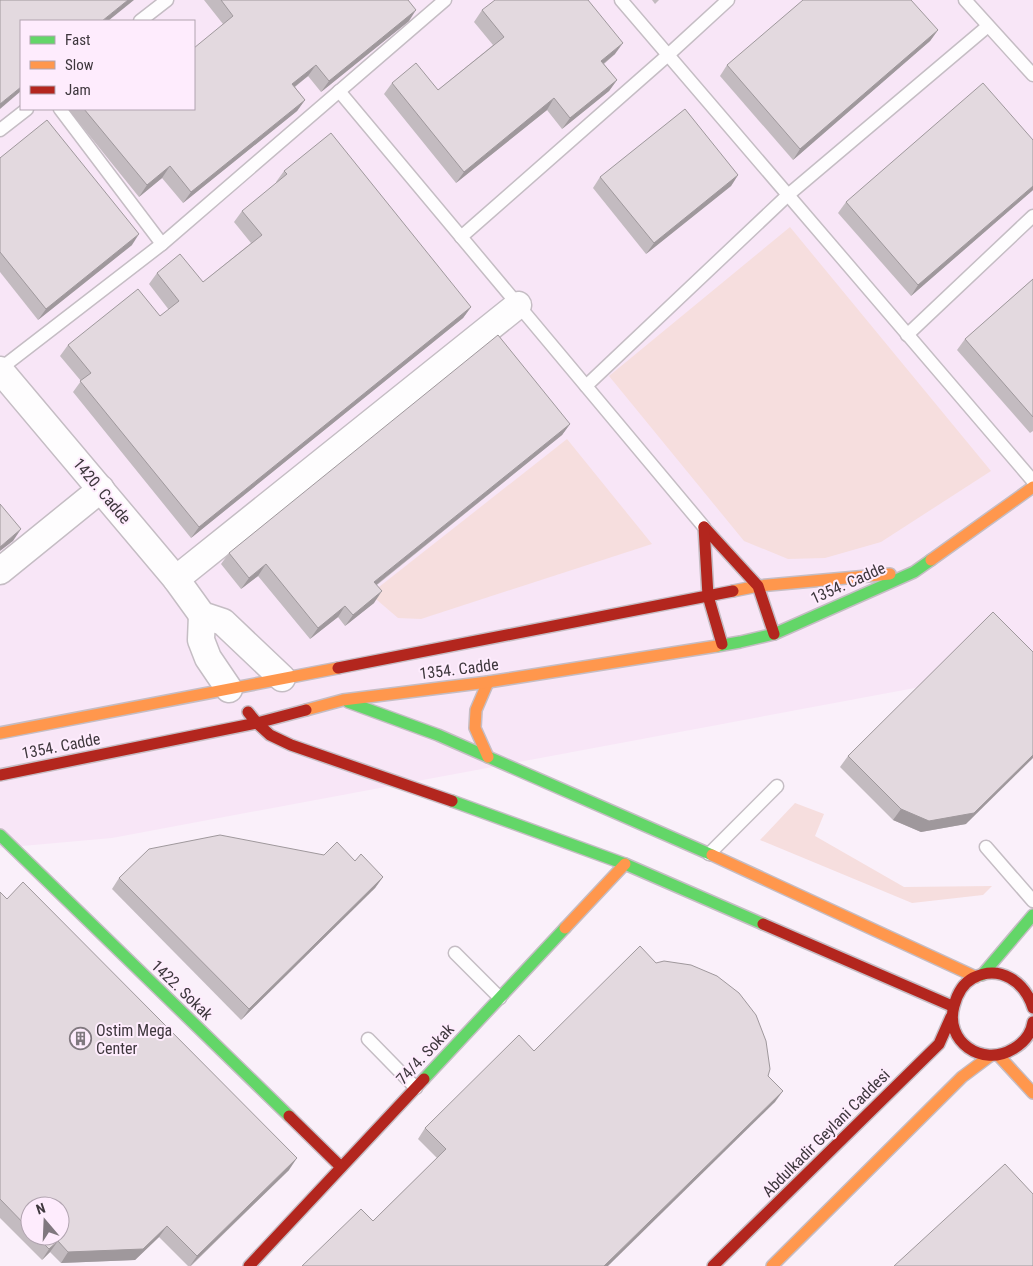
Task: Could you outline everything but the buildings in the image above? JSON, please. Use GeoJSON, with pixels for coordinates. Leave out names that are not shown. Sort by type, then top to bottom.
{"type":"FeatureCollection","features":[{"type":"Feature","properties":{"kind":"main road","name":"1354. Cadde"},"geometry":{"type":"LineString","coordinates":[[0,775],[256,723],[342,700],[488,682],[740,642],[774,634],[914,572],[1033,487]]}},
{"type":"Feature","properties":{"kind":"main road"},"geometry":{"type":"LineString","coordinates":[[704,527],[758,586],[774,634]]}},
{"type":"Feature","properties":{"kind":"main road"},"geometry":{"type":"LineString","coordinates":[[704,527],[708,596],[722,644]]}},
{"type":"Feature","properties":{"kind":"main road","name":"1354. Cadde"},"geometry":{"type":"LineString","coordinates":[[0,733],[235,696],[290,682],[758,586],[914,572]]}},
{"type":"Feature","properties":{"kind":"main road"},"geometry":{"type":"LineString","coordinates":[[488,682],[476,710],[475,728],[488,757]]}},
{"type":"Feature","properties":{"kind":"main road"},"geometry":{"type":"LineString","coordinates":[[325,694],[438,735],[709,854],[979,976],[996,974],[1011,978],[1023,986],[1031,999],[1033,1008]]}},
{"type":"Feature","properties":{"kind":"main road"},"geometry":{"type":"LineString","coordinates":[[235,696],[256,723],[270,735],[291,745],[626,864],[952,1011],[953,1028],[967,1048],[978,1054],[994,1056],[1033,1093]]}},
{"type":"Feature","properties":{"kind":"main road","name":"1422. Sokak"},"geometry":{"type":"LineString","coordinates":[[0,835],[341,1167]]}},
{"type":"Feature","properties":{"kind":"main road","name":"74/4. Sokak"},"geometry":{"type":"LineString","coordinates":[[249,1266],[626,864]]}},
{"type":"Feature","properties":{"kind":"main road","name":"Abdulkadir Geylani Caddesi"},"geometry":{"type":"LineString","coordinates":[[713,1266],[939,1044],[957,994],[966,984],[979,976],[1033,915]]}},
{"type":"Feature","properties":{"kind":"main road"},"geometry":{"type":"LineString","coordinates":[[772,1266],[962,1077],[994,1056],[1013,1051],[1025,1041],[1033,1026]]}},
{"type":"Feature","properties":{"kind":"street"},"geometry":{"type":"LineString","coordinates":[[176,579],[518,305]]}},
{"type":"Feature","properties":{"kind":"street","name":"1420. Cadde"},"geometry":{"type":"LineString","coordinates":[[0,369],[176,579],[202,615]]}},
{"type":"Feature","properties":{"kind":"street"},"geometry":{"type":"LineString","coordinates":[[0,571],[100,489]]}},
{"type":"Feature","properties":{"kind":"street"},"geometry":{"type":"LineString","coordinates":[[235,696],[208,658],[201,640],[202,615],[223,622],[290,682]]}},
{"type":"Feature","properties":{"kind":"lane"},"geometry":{"type":"LineString","coordinates":[[141,20],[167,0]]}},
{"type":"Feature","properties":{"kind":"lane"},"geometry":{"type":"LineString","coordinates":[[0,369],[162,244],[445,0]]}},
{"type":"Feature","properties":{"kind":"lane"},"geometry":{"type":"LineString","coordinates":[[621,0],[1033,481]]}},
{"type":"Feature","properties":{"kind":"lane"},"geometry":{"type":"LineString","coordinates":[[461,237],[728,0]]}},
{"type":"Feature","properties":{"kind":"lane"},"geometry":{"type":"LineString","coordinates":[[965,0],[1033,75]]}},
{"type":"Feature","properties":{"kind":"lane"},"geometry":{"type":"LineString","coordinates":[[586,386],[788,195],[988,26]]}},
{"type":"Feature","properties":{"kind":"lane"},"geometry":{"type":"LineString","coordinates":[[339,91],[704,527]]}},
{"type":"Feature","properties":{"kind":"lane"},"geometry":{"type":"LineString","coordinates":[[0,130],[27,110]]}},
{"type":"Feature","properties":{"kind":"lane"},"geometry":{"type":"LineString","coordinates":[[61,110],[162,244]]}},
{"type":"Feature","properties":{"kind":"lane"},"geometry":{"type":"LineString","coordinates":[[907,334],[1033,216]]}},
{"type":"Feature","properties":{"kind":"lane"},"geometry":{"type":"LineString","coordinates":[[709,854],[777,786]]}},
{"type":"Feature","properties":{"kind":"lane"},"geometry":{"type":"LineString","coordinates":[[986,847],[1033,901]]}},
{"type":"Feature","properties":{"kind":"lane"},"geometry":{"type":"LineString","coordinates":[[455,953],[500,998]]}},
{"type":"Feature","properties":{"kind":"lane"},"geometry":{"type":"LineString","coordinates":[[368,1039],[416,1088]]}},
{"type":"Feature","properties":{"kind":"shaded area"},"geometry":{"type":"Polygon","coordinates":[[[0,0],[1033,0],[1033,666],[112,838],[0,848],[0,0]]]}},
{"type":"Feature","properties":{"kind":"shaded area"},"geometry":{"type":"Polygon","coordinates":[[[790,227],[991,471],[881,542],[825,558],[788,559],[744,541],[609,376],[790,227]]]}},
{"type":"Feature","properties":{"kind":"shaded area"},"geometry":{"type":"Polygon","coordinates":[[[567,439],[652,544],[421,619],[398,618],[370,594],[567,439]]]}},
{"type":"Feature","properties":{"kind":"shaded area"},"geometry":{"type":"Polygon","coordinates":[[[795,803],[824,814],[815,836],[904,887],[992,886],[983,895],[912,903],[760,840],[795,803]]]}},
{"type":"Feature","properties":{"kind":"traffic: fast"},"geometry":{"type":"LineString","coordinates":[[717,646],[774,634],[914,572],[931,560]]}},
{"type":"Feature","properties":{"kind":"traffic: fast"},"geometry":{"type":"LineString","coordinates":[[348,702],[438,735],[712,855]]}},
{"type":"Feature","properties":{"kind":"traffic: fast"},"geometry":{"type":"LineString","coordinates":[[452,801],[625,864],[763,924]]}},
{"type":"Feature","properties":{"kind":"traffic: fast"},"geometry":{"type":"LineString","coordinates":[[0,835],[289,1116]]}},
{"type":"Feature","properties":{"kind":"traffic: fast"},"geometry":{"type":"LineString","coordinates":[[982,975],[1033,915]]}},
{"type":"Feature","properties":{"kind":"traffic: fast"},"geometry":{"type":"LineString","coordinates":[[424,1079],[565,928]]}},
{"type":"Feature","properties":{"kind":"traffic: slow"},"geometry":{"type":"LineString","coordinates":[[931,560],[1033,487]]}},
{"type":"Feature","properties":{"kind":"traffic: slow"},"geometry":{"type":"LineString","coordinates":[[733,591],[758,586],[890,574]]}},
{"type":"Feature","properties":{"kind":"traffic: slow"},"geometry":{"type":"LineString","coordinates":[[306,710],[343,700],[488,682],[717,646]]}},
{"type":"Feature","properties":{"kind":"traffic: slow"},"geometry":{"type":"LineString","coordinates":[[0,733],[338,668]]}},
{"type":"Feature","properties":{"kind":"traffic: slow"},"geometry":{"type":"LineString","coordinates":[[488,682],[476,710],[475,728],[488,757]]}},
{"type":"Feature","properties":{"kind":"traffic: slow"},"geometry":{"type":"LineString","coordinates":[[712,855],[976,977]]}},
{"type":"Feature","properties":{"kind":"traffic: slow"},"geometry":{"type":"LineString","coordinates":[[565,928],[625,864]]}},
{"type":"Feature","properties":{"kind":"traffic: slow"},"geometry":{"type":"LineString","coordinates":[[772,1266],[962,1077],[990,1056]]}},
{"type":"Feature","properties":{"kind":"traffic: slow"},"geometry":{"type":"LineString","coordinates":[[999,1056],[1033,1093]]}},
{"type":"Feature","properties":{"kind":"traffic: jam"},"geometry":{"type":"LineString","coordinates":[[704,527],[758,586],[774,634]]}},
{"type":"Feature","properties":{"kind":"traffic: jam"},"geometry":{"type":"LineString","coordinates":[[704,527],[708,596],[722,644]]}},
{"type":"Feature","properties":{"kind":"traffic: jam"},"geometry":{"type":"LineString","coordinates":[[338,668],[733,591]]}},
{"type":"Feature","properties":{"kind":"traffic: jam"},"geometry":{"type":"LineString","coordinates":[[0,775],[257,723],[306,710]]}},
{"type":"Feature","properties":{"kind":"traffic: jam"},"geometry":{"type":"LineString","coordinates":[[248,712],[270,735],[291,745],[452,801]]}},
{"type":"Feature","properties":{"kind":"traffic: jam"},"geometry":{"type":"LineString","coordinates":[[763,924],[952,1006]]}},
{"type":"Feature","properties":{"kind":"traffic: jam"},"geometry":{"type":"LineString","coordinates":[[1033,1008],[1024,990],[1018,983],[1002,974],[983,974],[969,980],[960,990],[955,1002],[952,1019],[960,1040],[968,1048],[978,1053],[989,1055],[1001,1054],[1020,1044],[1029,1034],[1033,1022]]}},
{"type":"Feature","properties":{"kind":"traffic: jam"},"geometry":{"type":"LineString","coordinates":[[713,1266],[939,1044],[951,1017]]}},
{"type":"Feature","properties":{"kind":"traffic: jam"},"geometry":{"type":"LineString","coordinates":[[249,1266],[424,1079]]}},
{"type":"Feature","properties":{"kind":"traffic: jam"},"geometry":{"type":"LineString","coordinates":[[289,1116],[341,1167]]}},
{"type":"Feature","properties":{"kind":"place","name":"Ostim Mega Center"},"geometry":{"type":"Point","coordinates":[80,1039]}}]}
